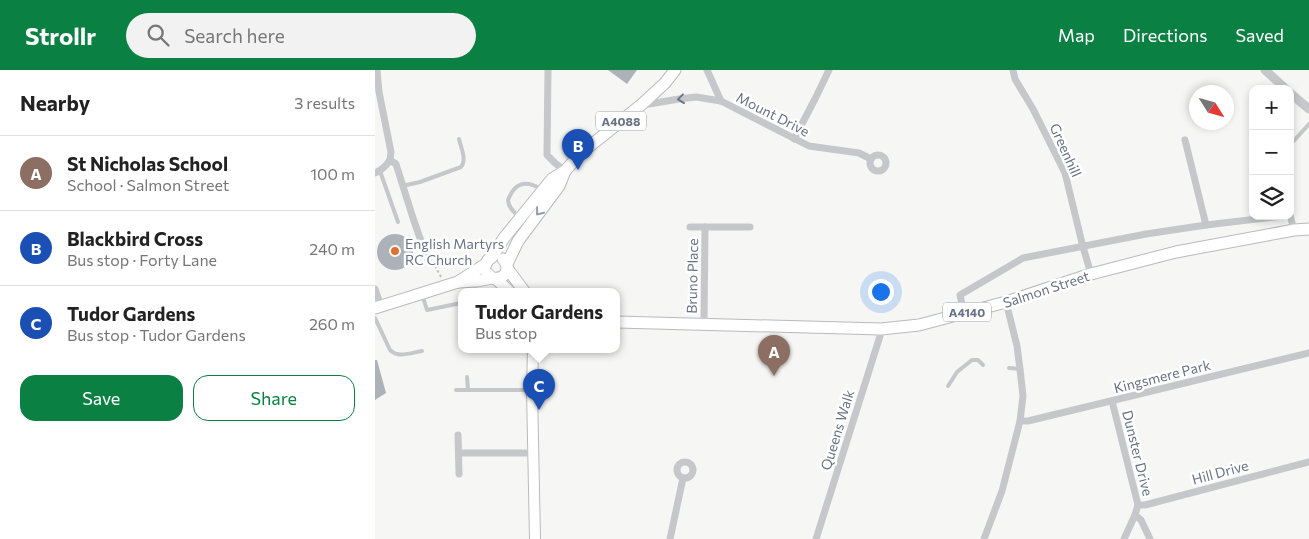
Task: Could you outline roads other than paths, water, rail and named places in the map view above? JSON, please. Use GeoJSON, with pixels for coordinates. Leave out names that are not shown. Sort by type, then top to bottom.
{"type":"FeatureCollection","features":[{"type":"Feature","properties":{"kind":"main road","name":"A4088"},"geometry":{"type":"LineString","coordinates":[[378,307],[458,282],[489,261],[504,238],[552,179],[565,171],[580,154],[641,105],[665,83],[675,70]]}},
{"type":"Feature","properties":{"kind":"main road","name":"A4088"},"geometry":{"type":"LineString","coordinates":[[507,266],[518,241],[559,186],[565,171]]}},
{"type":"Feature","properties":{"kind":"main road","name":"Salmon Street"},"geometry":{"type":"LineString","coordinates":[[620,322],[881,329],[919,325],[1006,302],[1091,274],[1176,252],[1294,230],[1309,229]]}},
{"type":"Feature","properties":{"kind":"main road"},"geometry":{"type":"LineString","coordinates":[[506,288],[486,273],[485,269],[489,261],[497,256],[501,257],[522,288]]}},
{"type":"Feature","properties":{"kind":"main road"},"geometry":{"type":"LineString","coordinates":[[494,278],[504,276],[507,266]]}},
{"type":"Feature","properties":{"kind":"main road","name":"A4088"},"geometry":{"type":"LineString","coordinates":[[458,282],[494,278]]}},
{"type":"Feature","properties":{"kind":"main road"},"geometry":{"type":"LineString","coordinates":[[533,353],[535,539]]}},
{"type":"Feature","properties":{"kind":"street"},"geometry":{"type":"LineString","coordinates":[[377,70],[377,92],[391,152],[390,160],[378,172]]}},
{"type":"Feature","properties":{"kind":"street"},"geometry":{"type":"LineString","coordinates":[[548,70],[547,155],[565,171]]}},
{"type":"Feature","properties":{"kind":"street","name":"Mount Drive"},"geometry":{"type":"LineString","coordinates":[[707,70],[721,101]]}},
{"type":"Feature","properties":{"kind":"street"},"geometry":{"type":"LineString","coordinates":[[794,139],[829,70]]}},
{"type":"Feature","properties":{"kind":"street","name":"Greenhill"},"geometry":{"type":"LineString","coordinates":[[1013,70],[1015,79],[1033,109],[1065,172],[1091,274]]}},
{"type":"Feature","properties":{"kind":"street"},"geometry":{"type":"LineString","coordinates":[[1265,70],[1282,85]]}},
{"type":"Feature","properties":{"kind":"street"},"geometry":{"type":"LineString","coordinates":[[1294,96],[1309,109]]}},
{"type":"Feature","properties":{"kind":"street","name":"Mount Drive"},"geometry":{"type":"LineString","coordinates":[[641,105],[696,97],[721,101],[809,146],[859,153],[871,160]]}},
{"type":"Feature","properties":{"kind":"street"},"geometry":{"type":"LineString","coordinates":[[1185,140],[1206,225]]}},
{"type":"Feature","properties":{"kind":"street"},"geometry":{"type":"LineString","coordinates":[[390,160],[396,164],[428,261]]}},
{"type":"Feature","properties":{"kind":"street","name":"Salmon Street"},"geometry":{"type":"LineString","coordinates":[[964,313],[961,295],[1023,258],[1146,234],[1252,220]]}},
{"type":"Feature","properties":{"kind":"street"},"geometry":{"type":"LineString","coordinates":[[1291,220],[1294,230]]}},
{"type":"Feature","properties":{"kind":"street","name":"Bruno Place"},"geometry":{"type":"LineString","coordinates":[[703,325],[705,227]]}},
{"type":"Feature","properties":{"kind":"street","name":"Bruno Place"},"geometry":{"type":"LineString","coordinates":[[690,228],[751,227]]}},
{"type":"Feature","properties":{"kind":"street"},"geometry":{"type":"LineString","coordinates":[[375,289],[378,307]]}},
{"type":"Feature","properties":{"kind":"street"},"geometry":{"type":"LineString","coordinates":[[984,539],[1002,491],[1021,421],[1023,396],[1021,369],[1006,302]]}},
{"type":"Feature","properties":{"kind":"street","name":"Queens Walk"},"geometry":{"type":"LineString","coordinates":[[816,539],[881,329]]}},
{"type":"Feature","properties":{"kind":"street","name":"Kingsmere Park"},"geometry":{"type":"LineString","coordinates":[[1021,421],[1028,421],[1309,354]]}},
{"type":"Feature","properties":{"kind":"street","name":"Dunster Drive"},"geometry":{"type":"LineString","coordinates":[[1112,401],[1138,505],[1125,539]]}},
{"type":"Feature","properties":{"kind":"street"},"geometry":{"type":"LineString","coordinates":[[459,435],[459,474]]}},
{"type":"Feature","properties":{"kind":"street"},"geometry":{"type":"LineString","coordinates":[[459,453],[534,453]]}},
{"type":"Feature","properties":{"kind":"street","name":"Hill Drive"},"geometry":{"type":"LineString","coordinates":[[1138,505],[1145,505],[1309,462]]}},
{"type":"Feature","properties":{"kind":"street"},"geometry":{"type":"LineString","coordinates":[[670,539],[683,478]]}},
{"type":"Feature","properties":{"kind":"street"},"geometry":{"type":"LineString","coordinates":[[1135,516],[1141,520],[1150,539]]}},
{"type":"Feature","properties":{"kind":"lane"},"geometry":{"type":"LineString","coordinates":[[1294,141],[1309,124]]}},
{"type":"Feature","properties":{"kind":"lane"},"geometry":{"type":"LineString","coordinates":[[402,186],[420,182],[464,165],[465,161],[459,139]]}},
{"type":"Feature","properties":{"kind":"lane"},"geometry":{"type":"LineString","coordinates":[[378,172],[399,222]]}},
{"type":"Feature","properties":{"kind":"lane"},"geometry":{"type":"LineString","coordinates":[[521,218],[512,210],[509,202],[515,188],[519,184],[525,183],[537,186],[543,190]]}},
{"type":"Feature","properties":{"kind":"lane"},"geometry":{"type":"LineString","coordinates":[[422,294],[427,310],[458,304]]}},
{"type":"Feature","properties":{"kind":"lane"},"geometry":{"type":"LineString","coordinates":[[375,318],[390,350],[397,354],[422,350]]}},
{"type":"Feature","properties":{"kind":"lane"},"geometry":{"type":"LineString","coordinates":[[948,386],[957,372],[973,360],[978,360],[983,365]]}},
{"type":"Feature","properties":{"kind":"lane"},"geometry":{"type":"LineString","coordinates":[[1009,368],[1021,369]]}},
{"type":"Feature","properties":{"kind":"lane"},"geometry":{"type":"LineString","coordinates":[[467,377],[469,390]]}},
{"type":"Feature","properties":{"kind":"lane"},"geometry":{"type":"LineString","coordinates":[[456,390],[532,390]]}},
{"type":"Feature","properties":{"kind":"place","name":"Blackbird Cross"},"geometry":{"type":"Point","coordinates":[578,170]}},
{"type":"Feature","properties":{"kind":"place","name":"English Martyrs RC Church"},"geometry":{"type":"Point","coordinates":[395,251]}},
{"type":"Feature","properties":{"kind":"place","name":"St Nicholas School"},"geometry":{"type":"Point","coordinates":[774,376]}},
{"type":"Feature","properties":{"kind":"place","name":"Tudor Gardens"},"geometry":{"type":"Point","coordinates":[539,410]}}]}
